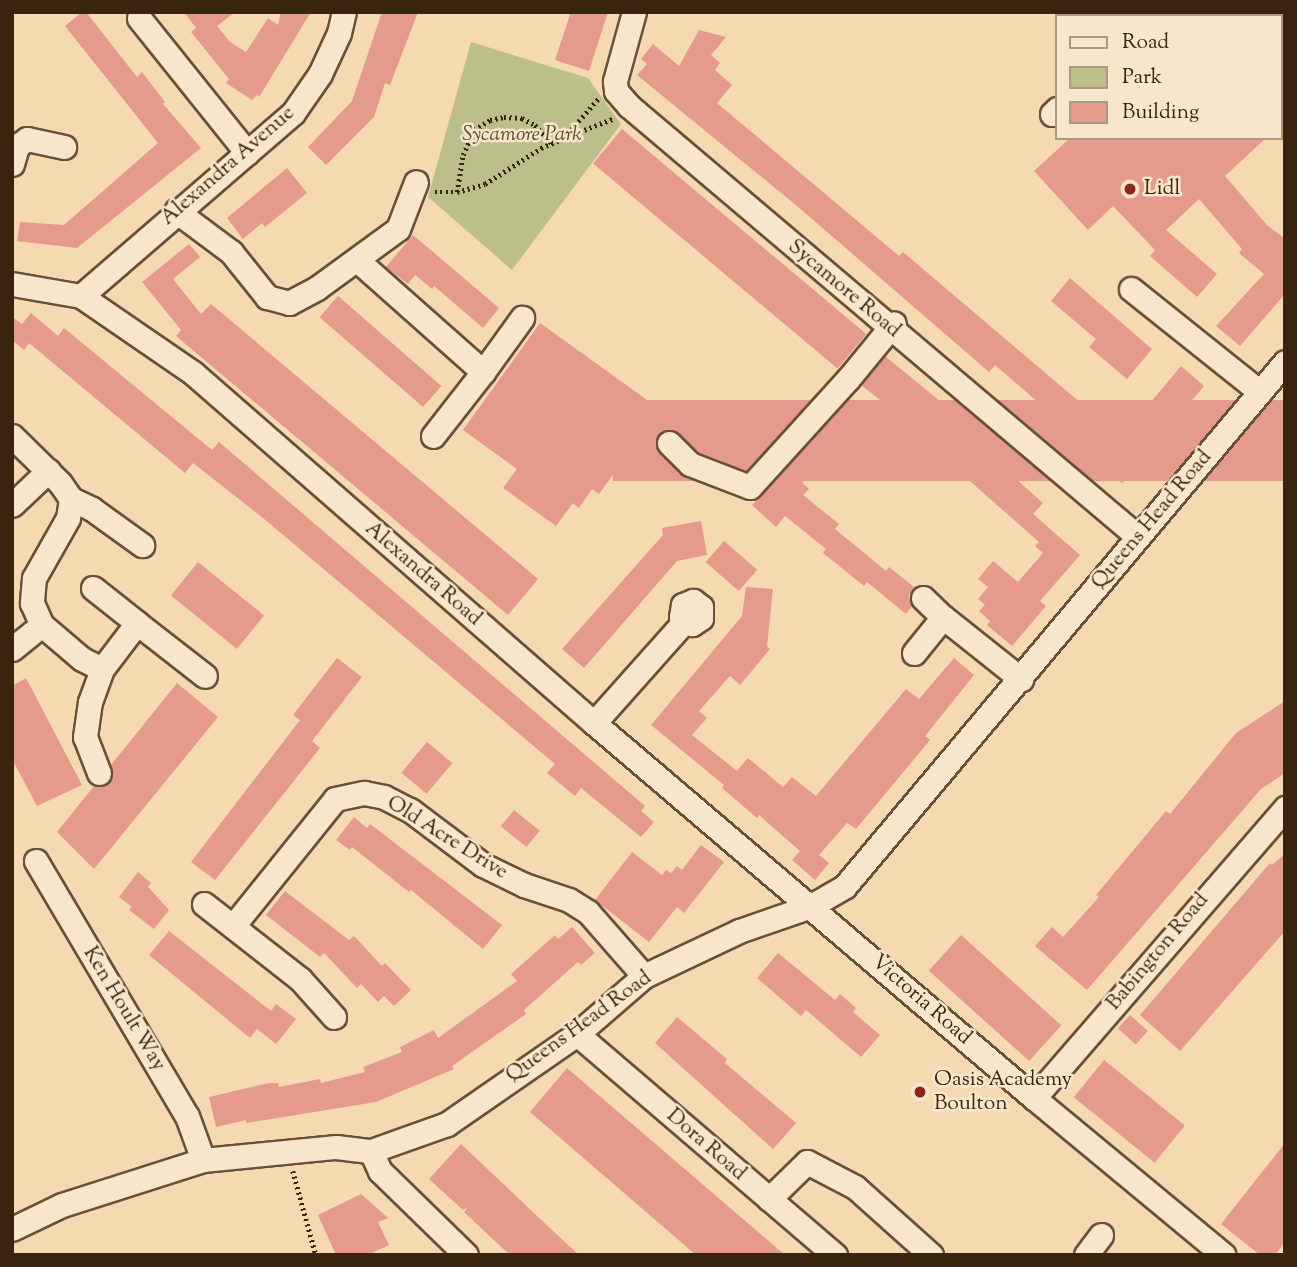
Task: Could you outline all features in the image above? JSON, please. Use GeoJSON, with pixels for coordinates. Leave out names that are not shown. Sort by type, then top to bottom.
{"type":"FeatureCollection","features":[{"type":"Feature","properties":{"kind":"street","name":"Alexandra Avenue"},"geometry":{"type":"LineString","coordinates":[[81,296],[176,211],[293,113],[320,74],[339,33],[344,12]]}},
{"type":"Feature","properties":{"kind":"street"},"geometry":{"type":"LineString","coordinates":[[615,81],[634,12]]}},
{"type":"Feature","properties":{"kind":"street"},"geometry":{"type":"LineString","coordinates":[[139,18],[247,153]]}},
{"type":"Feature","properties":{"kind":"street","name":"Sycamore Road"},"geometry":{"type":"LineString","coordinates":[[615,81],[616,92],[629,106],[892,325],[1137,537]]}},
{"type":"Feature","properties":{"kind":"street"},"geometry":{"type":"LineString","coordinates":[[12,164],[17,146],[27,139],[64,147]]}},
{"type":"Feature","properties":{"kind":"street"},"geometry":{"type":"LineString","coordinates":[[176,211],[231,252],[267,297],[289,303],[317,288],[398,229],[415,187]]}},
{"type":"Feature","properties":{"kind":"street"},"geometry":{"type":"LineString","coordinates":[[357,260],[483,372]]}},
{"type":"Feature","properties":{"kind":"street","name":"Alexandra Road"},"geometry":{"type":"LineString","coordinates":[[12,284],[81,296],[193,373],[594,723],[811,906]]}},
{"type":"Feature","properties":{"kind":"street"},"geometry":{"type":"LineString","coordinates":[[1130,289],[1260,392]]}},
{"type":"Feature","properties":{"kind":"street"},"geometry":{"type":"LineString","coordinates":[[433,436],[522,318]]}},
{"type":"Feature","properties":{"kind":"street"},"geometry":{"type":"LineString","coordinates":[[668,443],[690,464],[750,487],[848,379],[892,325]]}},
{"type":"Feature","properties":{"kind":"street","name":"Queens Head Road"},"geometry":{"type":"LineString","coordinates":[[12,1229],[62,1205],[202,1160],[336,1147],[371,1151],[447,1124],[577,1034],[644,976],[739,931],[811,906],[845,886],[1285,362]]}},
{"type":"Feature","properties":{"kind":"street"},"geometry":{"type":"LineString","coordinates":[[12,436],[48,471],[71,499],[92,509],[142,545]]}},
{"type":"Feature","properties":{"kind":"street"},"geometry":{"type":"LineString","coordinates":[[12,505],[48,471]]}},
{"type":"Feature","properties":{"kind":"street"},"geometry":{"type":"LineString","coordinates":[[71,499],[68,518],[34,578],[32,603],[42,625],[82,659],[102,669]]}},
{"type":"Feature","properties":{"kind":"street"},"geometry":{"type":"LineString","coordinates":[[93,588],[205,676]]}},
{"type":"Feature","properties":{"kind":"street"},"geometry":{"type":"LineString","coordinates":[[923,598],[1021,679]]}},
{"type":"Feature","properties":{"kind":"street"},"geometry":{"type":"LineString","coordinates":[[914,653],[943,617]]}},
{"type":"Feature","properties":{"kind":"street"},"geometry":{"type":"LineString","coordinates":[[594,723],[685,621]]}},
{"type":"Feature","properties":{"kind":"street"},"geometry":{"type":"LineString","coordinates":[[99,773],[85,737],[90,702],[102,669],[137,623]]}},
{"type":"Feature","properties":{"kind":"street"},"geometry":{"type":"LineString","coordinates":[[12,649],[42,625]]}},
{"type":"Feature","properties":{"kind":"street","name":"Old Acre Drive"},"geometry":{"type":"LineString","coordinates":[[233,926],[335,799],[363,793],[384,797],[410,810],[483,865],[524,885],[569,900],[588,912],[644,976]]}},
{"type":"Feature","properties":{"kind":"street","name":"Babington Road"},"geometry":{"type":"LineString","coordinates":[[1034,1098],[1285,808]]}},
{"type":"Feature","properties":{"kind":"street","name":"Ken Hoult Way"},"geometry":{"type":"LineString","coordinates":[[36,861],[187,1116],[202,1160]]}},
{"type":"Feature","properties":{"kind":"street"},"geometry":{"type":"LineString","coordinates":[[204,904],[300,979],[334,1017]]}},
{"type":"Feature","properties":{"kind":"street","name":"Victoria Road"},"geometry":{"type":"LineString","coordinates":[[811,906],[1034,1098],[1224,1255]]}},
{"type":"Feature","properties":{"kind":"street","name":"Dora Road"},"geometry":{"type":"LineString","coordinates":[[577,1034],[835,1255]]}},
{"type":"Feature","properties":{"kind":"street"},"geometry":{"type":"LineString","coordinates":[[371,1151],[380,1171],[466,1255]]}},
{"type":"Feature","properties":{"kind":"street"},"geometry":{"type":"LineString","coordinates":[[769,1199],[807,1162],[855,1187],[930,1255]]}},
{"type":"Feature","properties":{"kind":"street"},"geometry":{"type":"LineString","coordinates":[[1086,1255],[1101,1235]]}},
{"type":"Feature","properties":{"kind":"path"},"geometry":{"type":"LineString","coordinates":[[564,138],[615,81]]}},
{"type":"Feature","properties":{"kind":"path"},"geometry":{"type":"LineString","coordinates":[[415,187],[457,192],[485,184],[552,143],[616,118],[629,106]]}},
{"type":"Feature","properties":{"kind":"path"},"geometry":{"type":"LineString","coordinates":[[457,192],[463,155],[474,130],[490,120],[504,117],[522,118],[535,125],[552,143]]}},
{"type":"Feature","properties":{"kind":"path"},"geometry":{"type":"LineString","coordinates":[[288,1153],[316,1255]]}},
{"type":"Feature","properties":{"kind":"green space","name":"Sycamore Park"},"geometry":{"type":"Polygon","coordinates":[[[471,42],[588,78],[621,124],[512,270],[428,197],[471,42]]]}},
{"type":"Feature","properties":{"kind":"building"},"geometry":{"type":"Polygon","coordinates":[[[82,12],[86,12],[137,77],[142,72],[165,102],[163,104],[201,148],[77,248],[17,241],[20,222],[64,225],[158,143],[65,26],[82,12]]]}},
{"type":"Feature","properties":{"kind":"building"},"geometry":{"type":"Polygon","coordinates":[[[184,12],[235,12],[217,26],[230,42],[246,52],[268,18],[278,25],[281,12],[311,12],[259,97],[257,95],[252,100],[226,83],[229,79],[191,32],[196,28],[184,12]]]}},
{"type":"Feature","properties":{"kind":"building"},"geometry":{"type":"Polygon","coordinates":[[[382,12],[418,12],[390,85],[385,83],[374,117],[326,165],[308,147],[352,101],[382,12]]]}},
{"type":"Feature","properties":{"kind":"building"},"geometry":{"type":"Polygon","coordinates":[[[571,12],[608,12],[589,71],[555,60],[571,12]]]}},
{"type":"Feature","properties":{"kind":"building"},"geometry":{"type":"Polygon","coordinates":[[[699,30],[726,37],[711,55],[720,63],[715,70],[732,85],[717,103],[899,256],[903,252],[1115,432],[1118,429],[1124,434],[1181,366],[1204,386],[1122,483],[1092,458],[1097,453],[995,365],[989,372],[797,206],[637,75],[647,64],[641,59],[653,44],[679,66],[699,30]]]}},
{"type":"Feature","properties":{"kind":"building"},"geometry":{"type":"Polygon","coordinates":[[[622,129],[866,334],[837,369],[593,163],[622,129]]]}},
{"type":"Feature","properties":{"kind":"building","name":"Lidl"},"geometry":{"type":"Polygon","coordinates":[[[1068,140],[1264,140],[1225,176],[1267,225],[1285,239],[1285,294],[1240,346],[1216,326],[1264,274],[1239,253],[1242,249],[1199,199],[1166,230],[1217,274],[1197,297],[1150,256],[1155,250],[1113,206],[1088,230],[1034,171],[1068,140]]]}},
{"type":"Feature","properties":{"kind":"building"},"geometry":{"type":"Polygon","coordinates":[[[287,168],[307,193],[265,227],[262,223],[243,239],[227,218],[287,168]]]}},
{"type":"Feature","properties":{"kind":"building"},"geometry":{"type":"Polygon","coordinates":[[[413,235],[499,308],[483,328],[434,286],[432,289],[415,275],[408,284],[386,267],[413,235]]]}},
{"type":"Feature","properties":{"kind":"building"},"geometry":{"type":"Polygon","coordinates":[[[189,244],[200,257],[173,279],[201,314],[211,304],[538,579],[508,615],[176,336],[181,330],[142,282],[189,244]]]}},
{"type":"Feature","properties":{"kind":"building"},"geometry":{"type":"Polygon","coordinates":[[[1070,278],[1152,349],[1127,379],[1089,347],[1096,339],[1051,301],[1070,278]]]}},
{"type":"Feature","properties":{"kind":"building"},"geometry":{"type":"Polygon","coordinates":[[[338,296],[441,386],[423,407],[320,317],[338,296]]]}},
{"type":"Feature","properties":{"kind":"building"},"geometry":{"type":"Polygon","coordinates":[[[31,313],[58,336],[64,328],[212,450],[219,442],[645,806],[641,811],[654,822],[641,837],[581,788],[575,796],[547,773],[555,764],[263,518],[193,463],[185,473],[29,343],[24,350],[12,340],[12,317],[22,324],[31,313]]]}},
{"type":"Feature","properties":{"kind":"building"},"geometry":{"type":"Polygon","coordinates":[[[540,323],[654,405],[638,427],[644,432],[599,494],[592,489],[579,508],[573,503],[556,526],[503,488],[517,469],[463,430],[540,323]]]}},
{"type":"Feature","properties":{"kind":"building"},"geometry":{"type":"Polygon","coordinates":[[[885,356],[969,425],[963,432],[1043,503],[1033,514],[1080,555],[1040,601],[1046,606],[1012,646],[987,625],[990,621],[979,611],[985,605],[978,599],[988,587],[978,579],[993,561],[1018,582],[1043,553],[1035,546],[1039,542],[938,453],[934,458],[891,421],[898,414],[861,385],[885,356]]]}},
{"type":"Feature","properties":{"kind":"building"},"geometry":{"type":"Polygon","coordinates":[[[613,400],[1285,400],[1285,481],[613,481],[613,400]]]}},
{"type":"Feature","properties":{"kind":"building"},"geometry":{"type":"Polygon","coordinates":[[[817,434],[833,448],[802,483],[809,489],[803,495],[839,524],[835,529],[886,571],[889,567],[914,587],[909,595],[912,606],[906,614],[867,582],[864,586],[823,553],[826,549],[785,516],[776,527],[752,505],[817,434]]]}},
{"type":"Feature","properties":{"kind":"building"},"geometry":{"type":"Polygon","coordinates":[[[701,521],[707,555],[677,561],[584,668],[562,649],[663,535],[662,528],[701,521]]]}},
{"type":"Feature","properties":{"kind":"building"},"geometry":{"type":"Polygon","coordinates":[[[724,541],[757,570],[739,591],[706,562],[724,541]]]}},
{"type":"Feature","properties":{"kind":"building"},"geometry":{"type":"Polygon","coordinates":[[[198,562],[264,615],[237,649],[171,595],[198,562]]]}},
{"type":"Feature","properties":{"kind":"building"},"geometry":{"type":"Polygon","coordinates":[[[746,587],[773,589],[767,646],[770,649],[740,685],[730,676],[699,711],[707,718],[692,735],[737,771],[748,758],[783,787],[792,777],[816,796],[906,689],[919,699],[954,658],[974,675],[925,736],[930,740],[856,829],[847,823],[819,855],[829,863],[815,880],[792,860],[800,851],[759,815],[757,818],[722,788],[724,785],[651,725],[742,616],[746,587]]]}},
{"type":"Feature","properties":{"kind":"building"},"geometry":{"type":"Polygon","coordinates":[[[337,658],[362,677],[312,741],[320,748],[215,880],[191,862],[300,720],[293,715],[337,658]]]}},
{"type":"Feature","properties":{"kind":"building"},"geometry":{"type":"Polygon","coordinates":[[[26,678],[82,785],[37,806],[12,759],[12,686],[26,678]]]}},
{"type":"Feature","properties":{"kind":"building"},"geometry":{"type":"Polygon","coordinates":[[[177,683],[218,717],[94,869],[57,832],[94,786],[109,782],[113,774],[111,765],[177,683]]]}},
{"type":"Feature","properties":{"kind":"building"},"geometry":{"type":"Polygon","coordinates":[[[1285,701],[1285,773],[1261,789],[1087,990],[1035,946],[1052,927],[1063,937],[1099,897],[1096,895],[1166,811],[1170,814],[1236,733],[1285,701]]]}},
{"type":"Feature","properties":{"kind":"building"},"geometry":{"type":"Polygon","coordinates":[[[427,742],[452,763],[427,794],[401,773],[427,742]]]}},
{"type":"Feature","properties":{"kind":"building"},"geometry":{"type":"Polygon","coordinates":[[[514,810],[540,831],[526,847],[501,826],[514,810]]]}},
{"type":"Feature","properties":{"kind":"building"},"geometry":{"type":"Polygon","coordinates":[[[354,817],[367,828],[370,824],[502,925],[483,949],[411,890],[409,892],[352,847],[350,850],[336,840],[354,817]]]}},
{"type":"Feature","properties":{"kind":"building"},"geometry":{"type":"Polygon","coordinates":[[[701,845],[724,862],[684,913],[677,907],[649,942],[595,900],[632,852],[662,875],[666,870],[671,873],[677,866],[682,870],[701,845]]]}},
{"type":"Feature","properties":{"kind":"building"},"geometry":{"type":"Polygon","coordinates":[[[1285,854],[1285,931],[1180,1051],[1140,1015],[1270,863],[1272,865],[1285,854]]]}},
{"type":"Feature","properties":{"kind":"building"},"geometry":{"type":"Polygon","coordinates":[[[138,872],[151,883],[148,887],[169,910],[154,929],[129,910],[132,907],[119,897],[138,872]]]}},
{"type":"Feature","properties":{"kind":"building"},"geometry":{"type":"Polygon","coordinates":[[[285,891],[349,940],[354,936],[382,966],[385,963],[411,990],[394,1006],[384,996],[378,1002],[361,984],[357,988],[324,953],[320,957],[266,915],[285,891]]]}},
{"type":"Feature","properties":{"kind":"building"},"geometry":{"type":"Polygon","coordinates":[[[572,927],[595,953],[581,965],[578,962],[524,1010],[526,1014],[452,1066],[454,1069],[376,1102],[246,1123],[246,1120],[216,1127],[209,1097],[269,1083],[278,1083],[279,1087],[320,1079],[321,1083],[365,1072],[363,1067],[402,1052],[400,1047],[434,1030],[438,1038],[517,981],[511,974],[555,935],[558,939],[572,927]]]}},
{"type":"Feature","properties":{"kind":"building"},"geometry":{"type":"Polygon","coordinates":[[[169,931],[271,1011],[276,1004],[296,1019],[276,1044],[257,1029],[250,1038],[149,955],[169,931]]]}},
{"type":"Feature","properties":{"kind":"building"},"geometry":{"type":"Polygon","coordinates":[[[961,935],[1061,1025],[1029,1061],[929,971],[961,935]]]}},
{"type":"Feature","properties":{"kind":"building"},"geometry":{"type":"Polygon","coordinates":[[[778,953],[835,1000],[840,994],[856,1008],[853,1012],[880,1035],[861,1057],[806,1010],[801,1016],[757,978],[778,953]]]}},
{"type":"Feature","properties":{"kind":"building"},"geometry":{"type":"Polygon","coordinates":[[[1130,1015],[1148,1031],[1136,1044],[1118,1028],[1130,1015]]]}},
{"type":"Feature","properties":{"kind":"building"},"geometry":{"type":"Polygon","coordinates":[[[677,1017],[727,1059],[725,1063],[796,1123],[773,1149],[655,1043],[677,1017]]]}},
{"type":"Feature","properties":{"kind":"building"},"geometry":{"type":"Polygon","coordinates":[[[1104,1060],[1185,1125],[1155,1163],[1074,1097],[1104,1060]]]}},
{"type":"Feature","properties":{"kind":"building"},"geometry":{"type":"Polygon","coordinates":[[[567,1068],[785,1255],[696,1255],[530,1112],[567,1068]]]}},
{"type":"Feature","properties":{"kind":"building"},"geometry":{"type":"Polygon","coordinates":[[[1285,1143],[1285,1242],[1275,1255],[1260,1255],[1221,1224],[1285,1143]]]}},
{"type":"Feature","properties":{"kind":"building"},"geometry":{"type":"Polygon","coordinates":[[[461,1144],[579,1255],[510,1255],[483,1230],[464,1212],[468,1207],[463,1210],[429,1179],[461,1144]]]}},
{"type":"Feature","properties":{"kind":"building"},"geometry":{"type":"Polygon","coordinates":[[[361,1194],[388,1218],[378,1222],[389,1245],[367,1255],[336,1255],[318,1215],[361,1194]]]}},
{"type":"Feature","properties":{"kind":"place","name":"Lidl"},"geometry":{"type":"Point","coordinates":[1130,189]}},
{"type":"Feature","properties":{"kind":"place","name":"Oasis Academy Boulton"},"geometry":{"type":"Point","coordinates":[920,1092]}}]}
